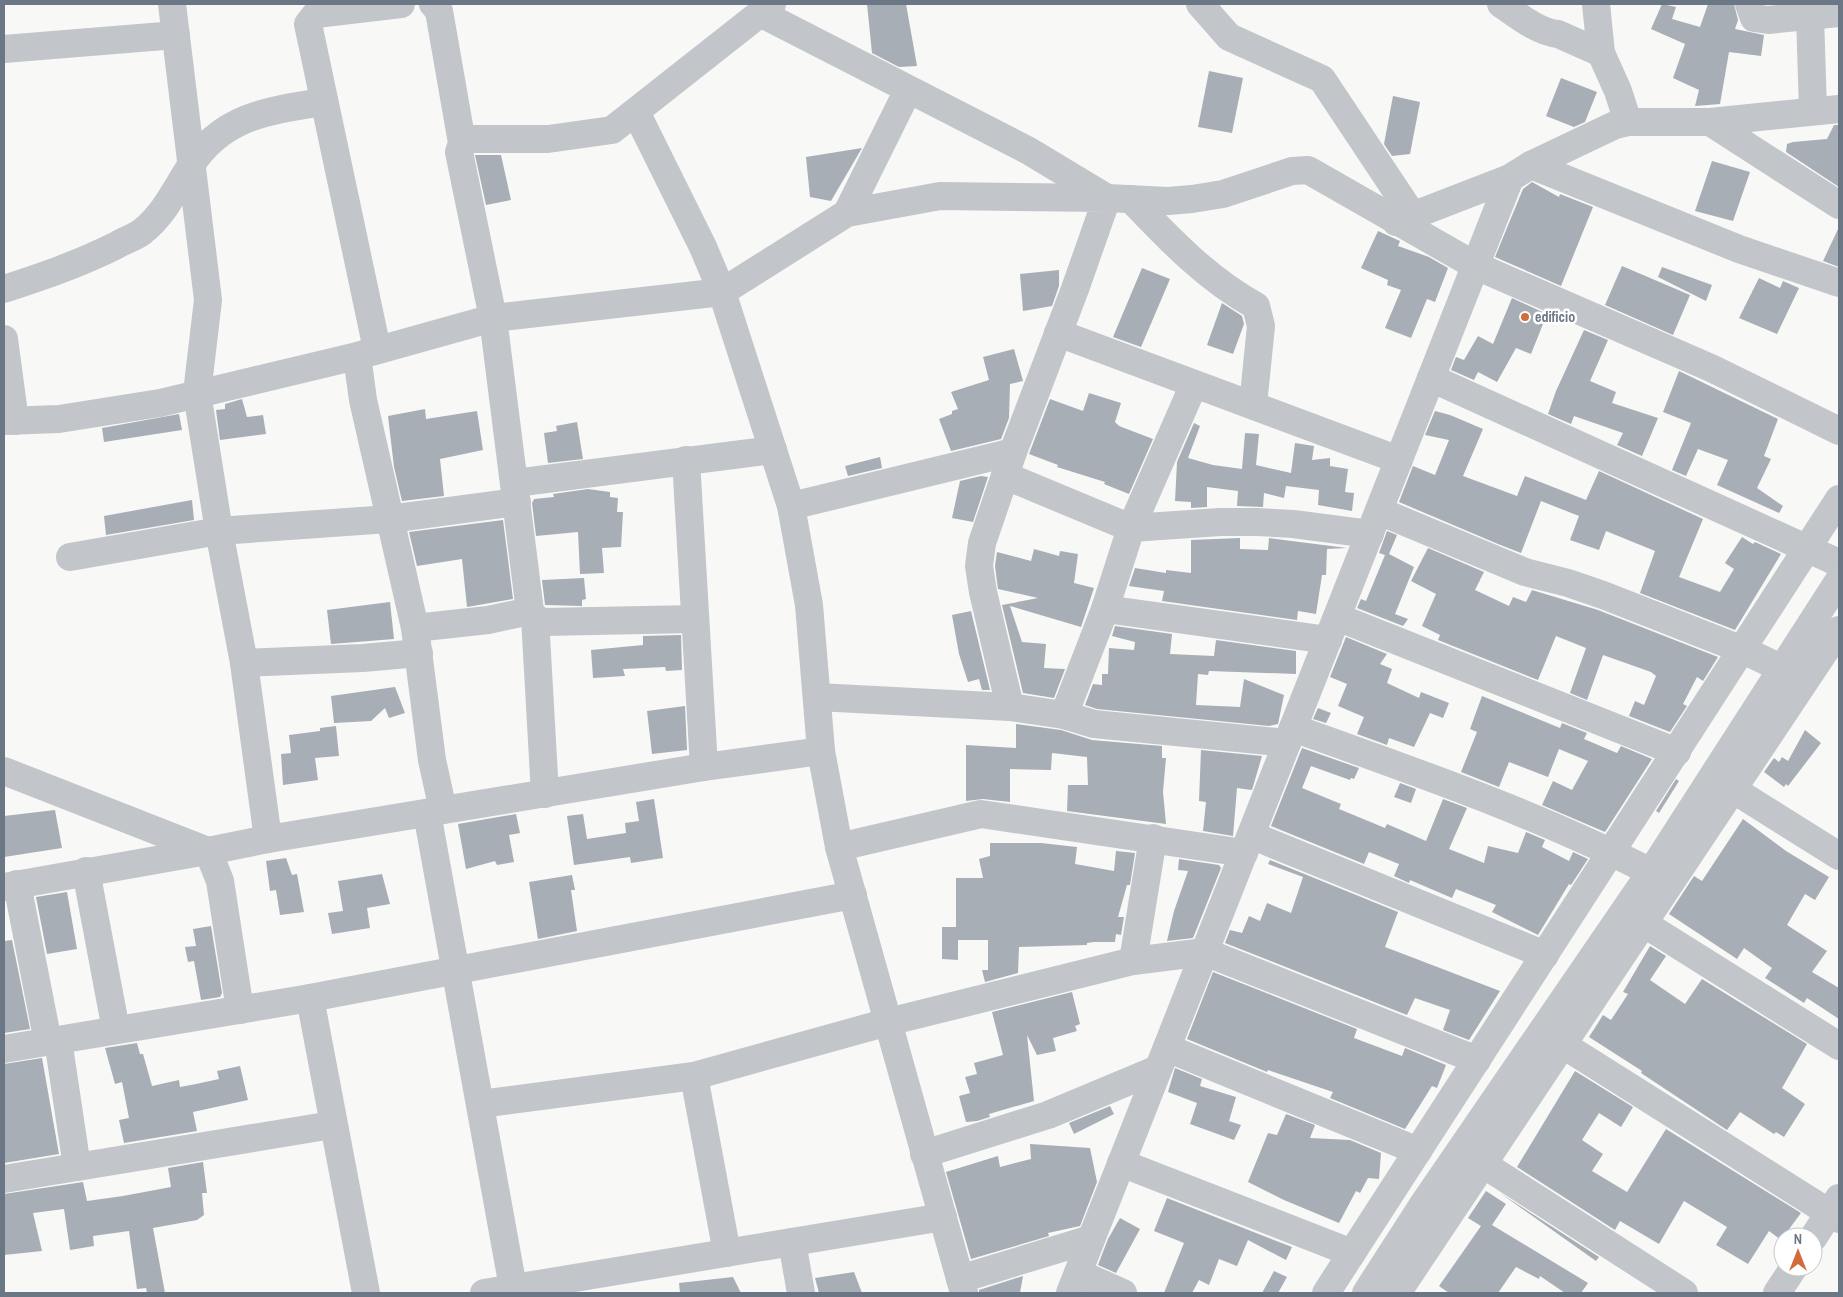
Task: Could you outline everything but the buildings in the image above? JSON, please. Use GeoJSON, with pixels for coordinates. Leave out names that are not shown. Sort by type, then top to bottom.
{"type":"FeatureCollection","features":[{"type":"Feature","properties":{"kind":"street"},"geometry":{"type":"LineString","coordinates":[[172,4],[208,300],[197,393],[219,531],[244,663],[268,838]]}},
{"type":"Feature","properties":{"kind":"street"},"geometry":{"type":"LineString","coordinates":[[401,4],[316,14],[308,24],[324,102],[367,352],[363,400],[417,640],[432,760],[435,812],[456,972],[514,1291]]}},
{"type":"Feature","properties":{"kind":"street"},"geometry":{"type":"LineString","coordinates":[[433,4],[439,11],[462,143],[459,152],[493,318],[532,615],[545,794]]}},
{"type":"Feature","properties":{"kind":"street"},"geometry":{"type":"LineString","coordinates":[[1200,4],[1229,37],[1322,79],[1405,219]]}},
{"type":"Feature","properties":{"kind":"street"},"geometry":{"type":"LineString","coordinates":[[1501,4],[1550,33],[1558,34],[1601,53]]}},
{"type":"Feature","properties":{"kind":"street"},"geometry":{"type":"LineString","coordinates":[[1596,4],[1601,53],[1615,82],[1628,122]]}},
{"type":"Feature","properties":{"kind":"street"},"geometry":{"type":"LineString","coordinates":[[1749,4],[1754,18],[1768,20],[1839,13]]}},
{"type":"Feature","properties":{"kind":"street"},"geometry":{"type":"LineString","coordinates":[[462,143],[472,139],[548,139],[612,130],[767,9],[908,90],[1119,198],[1233,294],[1256,306],[1261,326],[1253,405]]}},
{"type":"Feature","properties":{"kind":"street"},"geometry":{"type":"LineString","coordinates":[[1405,219],[1520,172],[1615,125],[1628,122],[1710,122],[1826,109],[1810,16]]}},
{"type":"Feature","properties":{"kind":"street"},"geometry":{"type":"LineString","coordinates":[[4,49],[176,35]]}},
{"type":"Feature","properties":{"kind":"street"},"geometry":{"type":"LineString","coordinates":[[847,213],[908,90]]}},
{"type":"Feature","properties":{"kind":"street"},"geometry":{"type":"LineString","coordinates":[[4,289],[80,264],[143,231],[168,206],[191,165],[220,132],[243,119],[286,108],[324,102]]}},
{"type":"Feature","properties":{"kind":"street"},"geometry":{"type":"LineString","coordinates":[[636,112],[703,247],[722,292],[791,506],[806,585],[821,751],[839,846],[962,1286],[1091,1239]]}},
{"type":"Feature","properties":{"kind":"street"},"geometry":{"type":"LineString","coordinates":[[1710,122],[1839,205]]}},
{"type":"Feature","properties":{"kind":"street"},"geometry":{"type":"LineString","coordinates":[[4,339],[9,421],[81,416],[160,403],[367,352],[493,318],[722,292],[847,213],[940,196],[1119,198],[1168,201],[1223,194],[1292,171],[1308,170],[1405,219],[1476,266],[1711,368],[1839,431]]}},
{"type":"Feature","properties":{"kind":"street"},"geometry":{"type":"LineString","coordinates":[[1123,1293],[1074,1283],[1431,378],[1476,266],[1520,172]]}},
{"type":"Feature","properties":{"kind":"street"},"geometry":{"type":"LineString","coordinates":[[1520,172],[1839,283]]}},
{"type":"Feature","properties":{"kind":"street"},"geometry":{"type":"LineString","coordinates":[[1010,707],[982,592],[979,566],[982,543],[1058,333],[1119,198]]}},
{"type":"Feature","properties":{"kind":"street"},"geometry":{"type":"LineString","coordinates":[[1058,333],[1399,460]]}},
{"type":"Feature","properties":{"kind":"street"},"geometry":{"type":"LineString","coordinates":[[1431,378],[1809,547],[1839,563]]}},
{"type":"Feature","properties":{"kind":"street"},"geometry":{"type":"LineString","coordinates":[[1064,714],[1105,609],[1131,528],[1194,384]]}},
{"type":"Feature","properties":{"kind":"street"},"geometry":{"type":"LineString","coordinates":[[70,557],[219,531],[390,519],[686,460],[773,450]]}},
{"type":"Feature","properties":{"kind":"street"},"geometry":{"type":"LineString","coordinates":[[686,460],[704,767]]}},
{"type":"Feature","properties":{"kind":"street"},"geometry":{"type":"LineString","coordinates":[[791,506],[1010,464],[1131,528],[1220,522],[1293,524],[1374,522],[1525,572],[1568,583],[1603,595],[1743,650],[1810,661]]}},
{"type":"Feature","properties":{"kind":"street"},"geometry":{"type":"LineString","coordinates":[[1326,1293],[1839,499]]}},
{"type":"Feature","properties":{"kind":"street"},"geometry":{"type":"LineString","coordinates":[[1632,919],[1651,872],[1723,783],[1810,661],[1839,580]]}},
{"type":"Feature","properties":{"kind":"street"},"geometry":{"type":"LineString","coordinates":[[1105,609],[1332,629],[1677,752]]}},
{"type":"Feature","properties":{"kind":"street"},"geometry":{"type":"LineString","coordinates":[[244,663],[363,658],[417,640],[488,620],[532,615],[543,622],[695,619]]}},
{"type":"Feature","properties":{"kind":"street"},"geometry":{"type":"LineString","coordinates":[[1366,1293],[1422,1206],[1553,1038],[1723,783],[1810,661],[1839,630]]}},
{"type":"Feature","properties":{"kind":"street"},"geometry":{"type":"LineString","coordinates":[[817,697],[1010,707],[1064,714],[1094,724],[1290,735],[1445,782],[1612,852],[1651,872]]}},
{"type":"Feature","properties":{"kind":"street"},"geometry":{"type":"LineString","coordinates":[[76,1167],[53,1041],[10,885],[208,851],[268,838],[704,767],[821,751]]}},
{"type":"Feature","properties":{"kind":"street"},"geometry":{"type":"LineString","coordinates":[[4,772],[208,851],[220,882],[240,1010]]}},
{"type":"Feature","properties":{"kind":"street"},"geometry":{"type":"LineString","coordinates":[[1723,783],[1839,856]]}},
{"type":"Feature","properties":{"kind":"street"},"geometry":{"type":"LineString","coordinates":[[839,846],[981,814],[1153,838],[1248,844],[1545,955]]}},
{"type":"Feature","properties":{"kind":"street"},"geometry":{"type":"LineString","coordinates":[[1133,961],[1153,838]]}},
{"type":"Feature","properties":{"kind":"street"},"geometry":{"type":"LineString","coordinates":[[86,871],[116,1030]]}},
{"type":"Feature","properties":{"kind":"street"},"geometry":{"type":"LineString","coordinates":[[4,1049],[456,972],[853,895]]}},
{"type":"Feature","properties":{"kind":"street"},"geometry":{"type":"LineString","coordinates":[[1632,919],[1839,1046]]}},
{"type":"Feature","properties":{"kind":"street"},"geometry":{"type":"LineString","coordinates":[[480,1104],[694,1076],[888,1022],[1133,961],[1204,952],[1477,1060]]}},
{"type":"Feature","properties":{"kind":"street"},"geometry":{"type":"LineString","coordinates":[[310,998],[332,1125],[366,1293]]}},
{"type":"Feature","properties":{"kind":"street"},"geometry":{"type":"LineString","coordinates":[[1403,1291],[1483,1164],[1553,1038]]}},
{"type":"Feature","properties":{"kind":"street"},"geometry":{"type":"LineString","coordinates":[[1553,1038],[1836,1210],[1822,1227]]}},
{"type":"Feature","properties":{"kind":"street"},"geometry":{"type":"LineString","coordinates":[[924,1154],[1048,1115],[1162,1058],[1418,1151]]}},
{"type":"Feature","properties":{"kind":"street"},"geometry":{"type":"LineString","coordinates":[[694,1076],[726,1253]]}},
{"type":"Feature","properties":{"kind":"street"},"geometry":{"type":"LineString","coordinates":[[4,1180],[332,1125]]}},
{"type":"Feature","properties":{"kind":"street"},"geometry":{"type":"LineString","coordinates":[[1121,1163],[1352,1254]]}},
{"type":"Feature","properties":{"kind":"street"},"geometry":{"type":"LineString","coordinates":[[1483,1164],[1684,1293]]}},
{"type":"Feature","properties":{"kind":"street"},"geometry":{"type":"LineString","coordinates":[[484,1293],[514,1291],[943,1217]]}},
{"type":"Feature","properties":{"kind":"street"},"geometry":{"type":"LineString","coordinates":[[792,1242],[801,1293]]}},
{"type":"Feature","properties":{"kind":"street"},"geometry":{"type":"LineString","coordinates":[[1777,1293],[1787,1277]]}},
{"type":"Feature","properties":{"kind":"place","name":"edificio"},"geometry":{"type":"Point","coordinates":[1525,317]}}]}
